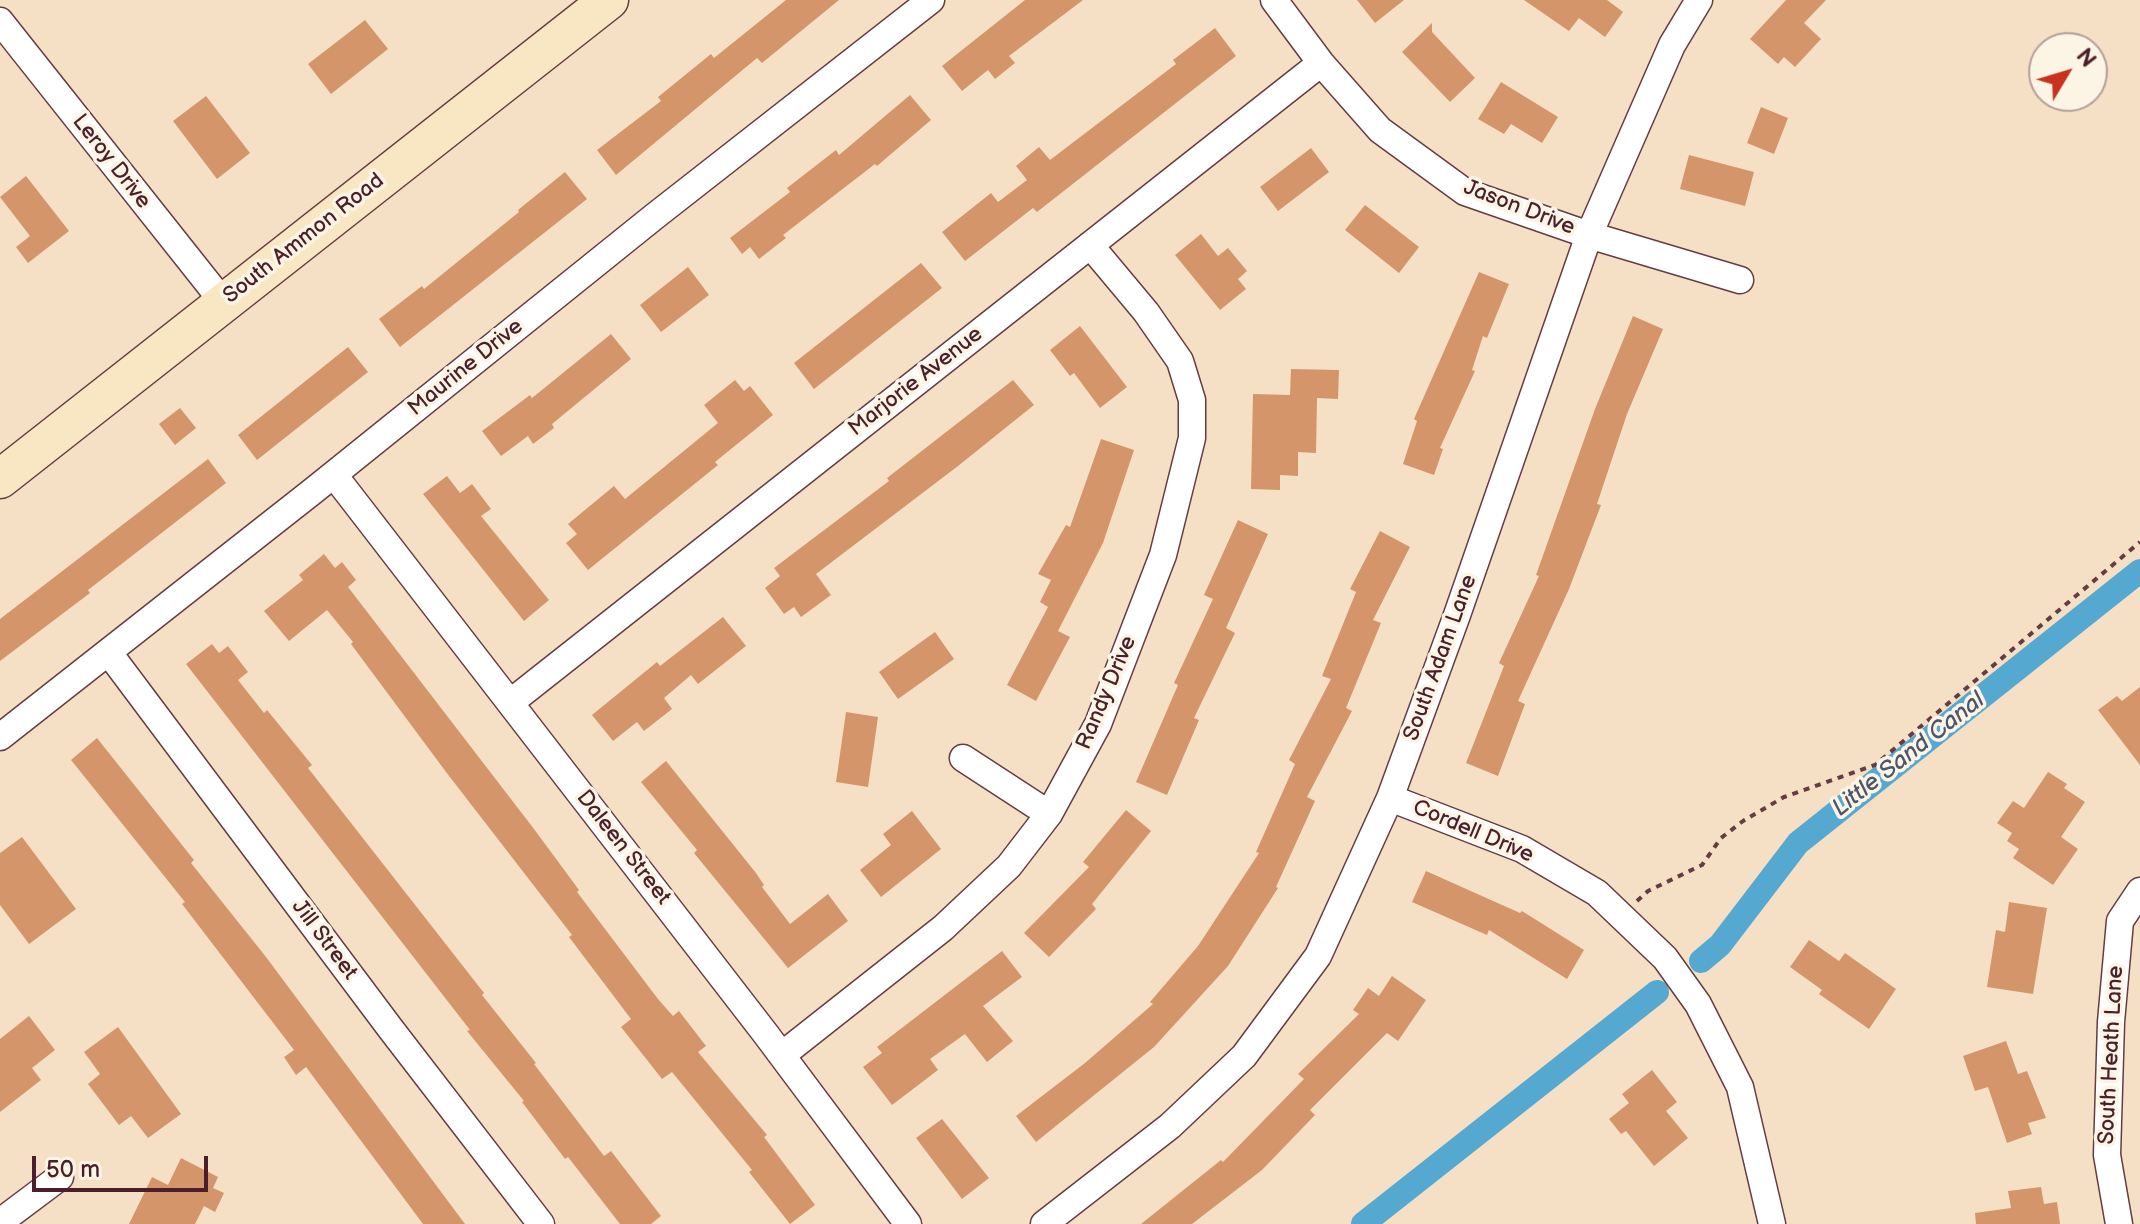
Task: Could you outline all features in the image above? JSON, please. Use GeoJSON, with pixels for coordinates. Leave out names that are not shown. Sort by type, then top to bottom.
{"type":"FeatureCollection","features":[{"type":"Feature","properties":{"kind":"main road","name":"South Ammon Road"},"geometry":{"type":"LineString","coordinates":[[0,479],[609,0]]}},
{"type":"Feature","properties":{"kind":"street","name":"Maurine Drive"},"geometry":{"type":"LineString","coordinates":[[0,737],[931,0]]}},
{"type":"Feature","properties":{"kind":"street","name":"Jason Drive"},"geometry":{"type":"LineString","coordinates":[[1274,0],[1321,63],[1380,130],[1465,192],[1589,235],[1740,280]]}},
{"type":"Feature","properties":{"kind":"street","name":"South Adam Lane"},"geometry":{"type":"LineString","coordinates":[[1044,1224],[1170,1126],[1244,1056],[1318,956],[1390,798],[1589,235],[1672,45],[1699,0]]}},
{"type":"Feature","properties":{"kind":"street","name":"Leroy Drive"},"geometry":{"type":"LineString","coordinates":[[0,21],[223,302]]}},
{"type":"Feature","properties":{"kind":"street","name":"Marjorie Avenue"},"geometry":{"type":"LineString","coordinates":[[511,702],[1321,63]]}},
{"type":"Feature","properties":{"kind":"street","name":"Randy Drive"},"geometry":{"type":"LineString","coordinates":[[782,1055],[943,928],[1009,866],[1049,814],[1098,724],[1163,555],[1192,438],[1192,400],[1180,361],[1146,312],[1090,245]]}},
{"type":"Feature","properties":{"kind":"street","name":"Daleen Street"},"geometry":{"type":"LineString","coordinates":[[334,475],[782,1055],[908,1224]]}},
{"type":"Feature","properties":{"kind":"street","name":"Jill Street"},"geometry":{"type":"LineString","coordinates":[[109,653],[541,1224]]}},
{"type":"Feature","properties":{"kind":"street"},"geometry":{"type":"LineString","coordinates":[[963,758],[1049,814]]}},
{"type":"Feature","properties":{"kind":"street","name":"Cordell Drive"},"geometry":{"type":"LineString","coordinates":[[1390,798],[1522,849],[1597,893],[1665,958],[1698,1004],[1740,1087],[1772,1224]]}},
{"type":"Feature","properties":{"kind":"street","name":"South Heath Lane"},"geometry":{"type":"LineString","coordinates":[[2119,1224],[2107,1155],[2111,1022],[2120,921],[2140,891]]}},
{"type":"Feature","properties":{"kind":"street"},"geometry":{"type":"LineString","coordinates":[[0,1222],[60,1177]]}},
{"type":"Feature","properties":{"kind":"path"},"geometry":{"type":"LineString","coordinates":[[1619,915],[1648,891],[1702,865],[1721,838],[1743,821],[1784,797],[1875,765],[2140,542]]}},
{"type":"Feature","properties":{"kind":"building"},"geometry":{"type":"Polygon","coordinates":[[[786,0],[839,0],[762,63],[757,58],[616,175],[597,150],[661,101],[658,97],[711,54],[714,58],[786,0]]]}},
{"type":"Feature","properties":{"kind":"building"},"geometry":{"type":"Polygon","coordinates":[[[1025,0],[1083,0],[1009,56],[1015,63],[995,79],[988,70],[962,91],[942,66],[1025,0]]]}},
{"type":"Feature","properties":{"kind":"building"},"geometry":{"type":"Polygon","coordinates":[[[1357,0],[1404,0],[1375,23],[1357,0]]]}},
{"type":"Feature","properties":{"kind":"building"},"geometry":{"type":"Polygon","coordinates":[[[1524,0],[1607,0],[1623,12],[1605,37],[1579,18],[1569,31],[1524,0]]]}},
{"type":"Feature","properties":{"kind":"building"},"geometry":{"type":"Polygon","coordinates":[[[1786,0],[1826,0],[1804,23],[1821,39],[1795,67],[1784,57],[1778,64],[1750,39],[1786,0]]]}},
{"type":"Feature","properties":{"kind":"building"},"geometry":{"type":"Polygon","coordinates":[[[365,20],[388,49],[331,94],[308,64],[365,20]]]}},
{"type":"Feature","properties":{"kind":"building"},"geometry":{"type":"Polygon","coordinates":[[[1432,23],[1432,32],[1475,78],[1450,102],[1402,52],[1432,23]]]}},
{"type":"Feature","properties":{"kind":"building"},"geometry":{"type":"Polygon","coordinates":[[[1215,28],[1236,56],[1037,212],[1033,208],[965,261],[942,232],[991,193],[998,202],[1027,180],[1016,166],[1039,147],[1050,160],[1176,64],[1173,60],[1215,28]]]}},
{"type":"Feature","properties":{"kind":"building"},"geometry":{"type":"Polygon","coordinates":[[[1501,82],[1558,117],[1542,143],[1511,124],[1504,134],[1478,119],[1501,82]]]}},
{"type":"Feature","properties":{"kind":"building"},"geometry":{"type":"Polygon","coordinates":[[[910,95],[931,120],[877,166],[875,164],[783,235],[786,238],[759,259],[750,247],[742,254],[730,238],[790,192],[787,188],[836,150],[839,155],[910,95]]]}},
{"type":"Feature","properties":{"kind":"building"},"geometry":{"type":"Polygon","coordinates":[[[206,96],[250,153],[217,179],[173,121],[206,96]]]}},
{"type":"Feature","properties":{"kind":"building"},"geometry":{"type":"Polygon","coordinates":[[[1761,107],[1788,118],[1774,154],[1747,143],[1761,107]]]}},
{"type":"Feature","properties":{"kind":"building"},"geometry":{"type":"Polygon","coordinates":[[[1311,148],[1329,172],[1278,211],[1260,187],[1311,148]]]}},
{"type":"Feature","properties":{"kind":"building"},"geometry":{"type":"Polygon","coordinates":[[[1689,155],[1754,172],[1745,206],[1680,189],[1689,155]]]}},
{"type":"Feature","properties":{"kind":"building"},"geometry":{"type":"Polygon","coordinates":[[[565,172],[587,199],[400,347],[379,319],[422,286],[424,289],[565,172]]]}},
{"type":"Feature","properties":{"kind":"building"},"geometry":{"type":"Polygon","coordinates":[[[26,176],[69,231],[28,263],[16,247],[30,236],[0,197],[26,176]]]}},
{"type":"Feature","properties":{"kind":"building"},"geometry":{"type":"Polygon","coordinates":[[[1365,205],[1419,247],[1399,273],[1345,230],[1365,205]]]}},
{"type":"Feature","properties":{"kind":"building"},"geometry":{"type":"Polygon","coordinates":[[[1201,234],[1218,256],[1228,248],[1247,271],[1238,279],[1246,289],[1220,310],[1175,255],[1201,234]]]}},
{"type":"Feature","properties":{"kind":"building"},"geometry":{"type":"Polygon","coordinates":[[[921,263],[942,288],[814,389],[794,363],[921,263]]]}},
{"type":"Feature","properties":{"kind":"building"},"geometry":{"type":"Polygon","coordinates":[[[688,267],[709,295],[661,332],[640,305],[688,267]]]}},
{"type":"Feature","properties":{"kind":"building"},"geometry":{"type":"Polygon","coordinates":[[[1479,272],[1509,284],[1487,338],[1483,336],[1472,370],[1475,371],[1440,448],[1443,449],[1434,475],[1403,464],[1417,421],[1414,419],[1479,272]]]}},
{"type":"Feature","properties":{"kind":"building"},"geometry":{"type":"Polygon","coordinates":[[[1633,316],[1663,329],[1627,414],[1597,504],[1601,505],[1569,589],[1518,701],[1525,704],[1498,776],[1466,763],[1504,666],[1499,663],[1539,576],[1536,575],[1595,409],[1633,316]]]}},
{"type":"Feature","properties":{"kind":"building"},"geometry":{"type":"Polygon","coordinates":[[[1080,326],[1127,387],[1100,408],[1074,373],[1070,376],[1050,350],[1080,326]]]}},
{"type":"Feature","properties":{"kind":"building"},"geometry":{"type":"Polygon","coordinates":[[[611,334],[631,359],[552,424],[554,428],[533,444],[528,436],[501,456],[482,431],[530,395],[532,398],[611,334]]]}},
{"type":"Feature","properties":{"kind":"building"},"geometry":{"type":"Polygon","coordinates":[[[348,347],[368,372],[257,460],[238,435],[348,347]]]}},
{"type":"Feature","properties":{"kind":"building"},"geometry":{"type":"Polygon","coordinates":[[[1291,369],[1339,370],[1338,399],[1317,398],[1316,453],[1298,452],[1298,476],[1280,475],[1280,490],[1251,489],[1253,394],[1290,395],[1291,369]]]}},
{"type":"Feature","properties":{"kind":"building"},"geometry":{"type":"Polygon","coordinates":[[[735,380],[744,391],[750,386],[773,415],[715,462],[718,465],[588,570],[566,543],[577,534],[568,524],[614,486],[625,499],[718,423],[704,405],[735,380]]]}},
{"type":"Feature","properties":{"kind":"building"},"geometry":{"type":"Polygon","coordinates":[[[1013,380],[1034,405],[816,574],[831,595],[801,617],[794,607],[784,614],[765,588],[780,576],[774,568],[889,481],[887,478],[1013,380]]]}},
{"type":"Feature","properties":{"kind":"building"},"geometry":{"type":"Polygon","coordinates":[[[180,408],[196,428],[175,445],[159,424],[180,408]]]}},
{"type":"Feature","properties":{"kind":"building"},"geometry":{"type":"Polygon","coordinates":[[[1101,439],[1134,450],[1103,543],[1058,631],[1070,637],[1036,701],[1007,685],[1048,607],[1040,602],[1051,580],[1038,574],[1066,525],[1070,527],[1101,439]]]}},
{"type":"Feature","properties":{"kind":"building"},"geometry":{"type":"Polygon","coordinates":[[[208,459],[226,483],[0,661],[0,619],[208,459]]]}},
{"type":"Feature","properties":{"kind":"building"},"geometry":{"type":"Polygon","coordinates":[[[447,476],[460,493],[472,484],[491,509],[481,516],[549,600],[524,621],[423,494],[447,476]]]}},
{"type":"Feature","properties":{"kind":"building"},"geometry":{"type":"Polygon","coordinates":[[[1238,520],[1268,534],[1226,628],[1235,633],[1194,718],[1199,720],[1167,795],[1136,782],[1178,685],[1174,683],[1213,599],[1204,595],[1238,520]]]}},
{"type":"Feature","properties":{"kind":"building"},"geometry":{"type":"Polygon","coordinates":[[[1380,531],[1410,547],[1373,620],[1381,623],[1346,708],[1352,711],[1307,797],[1315,801],[1278,888],[1228,966],[1154,1047],[1036,1142],[1016,1116],[1085,1063],[1153,1004],[1150,1002],[1198,946],[1259,853],[1256,852],[1295,764],[1289,760],[1331,679],[1322,676],[1356,592],[1350,589],[1380,531]]]}},
{"type":"Feature","properties":{"kind":"building"},"geometry":{"type":"Polygon","coordinates":[[[324,554],[335,568],[342,562],[356,580],[348,587],[534,829],[579,890],[577,892],[658,999],[673,1016],[679,1011],[706,1046],[698,1052],[767,1135],[764,1137],[815,1205],[790,1224],[749,1172],[752,1170],[672,1072],[662,1079],[621,1027],[631,1019],[569,937],[572,935],[446,772],[327,610],[289,641],[264,611],[303,580],[299,575],[324,554]]]}},
{"type":"Feature","properties":{"kind":"building"},"geometry":{"type":"Polygon","coordinates":[[[723,617],[746,646],[698,684],[691,675],[664,698],[672,709],[644,731],[637,722],[613,741],[592,715],[657,662],[660,666],[723,617]]]}},
{"type":"Feature","properties":{"kind":"building"},"geometry":{"type":"Polygon","coordinates":[[[935,632],[954,659],[898,699],[879,672],[935,632]]]}},
{"type":"Feature","properties":{"kind":"building"},"geometry":{"type":"Polygon","coordinates":[[[212,644],[219,653],[228,646],[248,672],[238,680],[312,765],[308,768],[484,993],[482,995],[604,1156],[611,1151],[661,1216],[651,1224],[620,1224],[568,1157],[565,1159],[524,1101],[467,1031],[470,1030],[186,664],[212,644]]]}},
{"type":"Feature","properties":{"kind":"building"},"geometry":{"type":"Polygon","coordinates":[[[2140,687],[2140,765],[2098,710],[2117,696],[2122,701],[2140,687]]]}},
{"type":"Feature","properties":{"kind":"building"},"geometry":{"type":"Polygon","coordinates":[[[846,712],[878,717],[868,787],[836,782],[846,712]]]}},
{"type":"Feature","properties":{"kind":"building"},"geometry":{"type":"Polygon","coordinates":[[[97,738],[194,860],[191,863],[266,957],[465,1224],[423,1224],[306,1067],[296,1075],[284,1057],[294,1050],[182,904],[185,902],[71,760],[97,738]]]}},
{"type":"Feature","properties":{"kind":"building"},"geometry":{"type":"Polygon","coordinates":[[[666,761],[756,873],[764,885],[762,887],[790,924],[828,894],[848,921],[788,968],[694,853],[697,850],[641,782],[666,761]]]}},
{"type":"Feature","properties":{"kind":"building"},"geometry":{"type":"Polygon","coordinates":[[[2048,772],[2067,784],[2064,788],[2085,802],[2061,837],[2078,849],[2053,885],[2013,858],[2019,849],[2007,841],[2012,833],[1997,823],[2013,801],[2024,808],[2048,772]]]}},
{"type":"Feature","properties":{"kind":"building"},"geometry":{"type":"Polygon","coordinates":[[[1126,810],[1151,831],[1092,904],[1096,909],[1049,957],[1024,933],[1089,867],[1083,862],[1126,810]]]}},
{"type":"Feature","properties":{"kind":"building"},"geometry":{"type":"Polygon","coordinates":[[[912,811],[941,849],[881,897],[860,870],[891,845],[883,834],[912,811]]]}},
{"type":"Feature","properties":{"kind":"building"},"geometry":{"type":"Polygon","coordinates":[[[22,837],[76,909],[29,944],[0,905],[0,853],[22,837]]]}},
{"type":"Feature","properties":{"kind":"building"},"geometry":{"type":"Polygon","coordinates":[[[1426,871],[1520,913],[1522,911],[1584,950],[1567,979],[1489,930],[1487,935],[1412,902],[1426,871]]]}},
{"type":"Feature","properties":{"kind":"building"},"geometry":{"type":"Polygon","coordinates":[[[2009,902],[2047,908],[2033,994],[1987,987],[1996,930],[2005,932],[2009,902]]]}},
{"type":"Feature","properties":{"kind":"building"},"geometry":{"type":"Polygon","coordinates":[[[1809,940],[1839,961],[1845,953],[1896,989],[1869,1029],[1819,994],[1822,990],[1790,967],[1809,940]]]}},
{"type":"Feature","properties":{"kind":"building"},"geometry":{"type":"Polygon","coordinates":[[[1002,951],[1022,977],[983,1006],[1013,1041],[987,1062],[965,1034],[930,1059],[938,1070],[892,1105],[863,1067],[882,1053],[877,1047],[1002,951]]]}},
{"type":"Feature","properties":{"kind":"building"},"geometry":{"type":"Polygon","coordinates":[[[1392,976],[1426,1000],[1398,1041],[1387,1033],[1310,1110],[1315,1115],[1262,1170],[1192,1224],[1141,1224],[1221,1160],[1223,1162],[1304,1079],[1298,1074],[1359,1014],[1353,1010],[1368,988],[1379,996],[1392,976]]]}},
{"type":"Feature","properties":{"kind":"building"},"geometry":{"type":"Polygon","coordinates":[[[29,1016],[55,1050],[32,1068],[41,1080],[0,1112],[0,1039],[29,1016]]]}},
{"type":"Feature","properties":{"kind":"building"},"geometry":{"type":"Polygon","coordinates":[[[118,1027],[181,1114],[148,1138],[131,1116],[119,1125],[88,1084],[100,1074],[84,1052],[118,1027]]]}},
{"type":"Feature","properties":{"kind":"building"},"geometry":{"type":"Polygon","coordinates":[[[2006,1041],[2018,1074],[2027,1071],[2046,1118],[2028,1123],[2032,1134],[2007,1143],[1988,1087],[1975,1091],[1963,1056],[2006,1041]]]}},
{"type":"Feature","properties":{"kind":"building"},"geometry":{"type":"Polygon","coordinates":[[[1652,1070],[1677,1102],[1666,1111],[1688,1138],[1654,1166],[1626,1131],[1621,1134],[1609,1119],[1629,1103],[1622,1094],[1652,1070]]]}},
{"type":"Feature","properties":{"kind":"building"},"geometry":{"type":"Polygon","coordinates":[[[942,1119],[989,1178],[962,1199],[916,1138],[942,1119]]]}},
{"type":"Feature","properties":{"kind":"building"},"geometry":{"type":"Polygon","coordinates":[[[181,1158],[218,1177],[213,1188],[224,1193],[215,1212],[204,1206],[195,1224],[129,1224],[152,1177],[168,1185],[181,1158]]]}},
{"type":"Feature","properties":{"kind":"building"},"geometry":{"type":"Polygon","coordinates":[[[2041,1187],[2044,1204],[2057,1202],[2060,1224],[1976,1224],[1975,1213],[2011,1208],[2008,1191],[2041,1187]]]}},
{"type":"Feature","properties":{"kind":"waterway","name":"Little Sand Canal"},"geometry":{"type":"LineString","coordinates":[[1701,961],[1720,945],[1798,843],[2140,571]]}},
{"type":"Feature","properties":{"kind":"waterway","name":"Little Sand Canal"},"geometry":{"type":"LineString","coordinates":[[1363,1224],[1657,992]]}}]}
